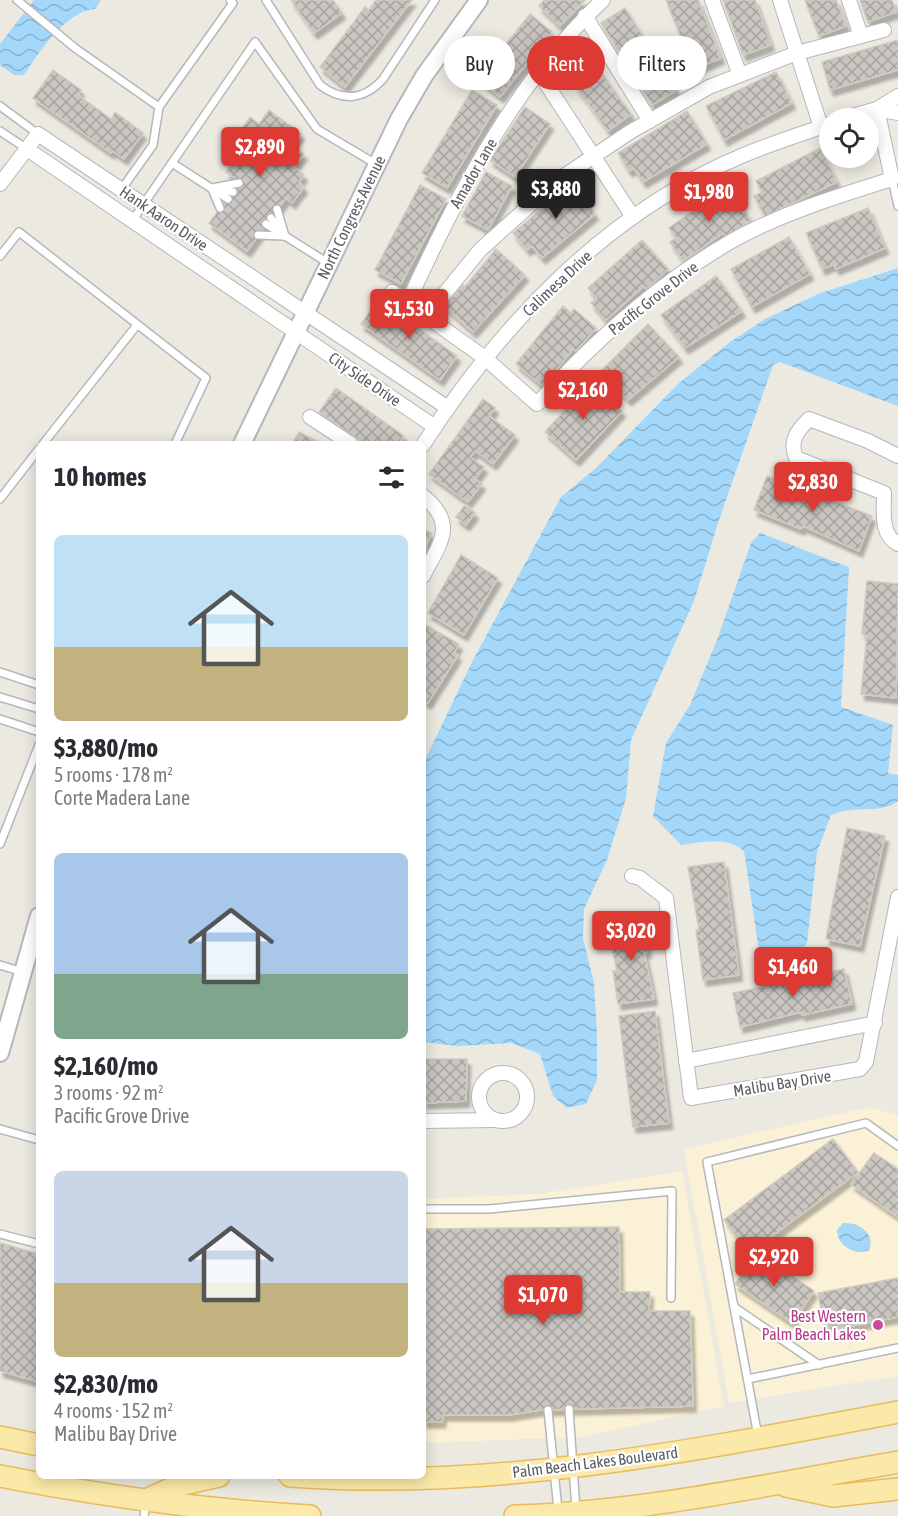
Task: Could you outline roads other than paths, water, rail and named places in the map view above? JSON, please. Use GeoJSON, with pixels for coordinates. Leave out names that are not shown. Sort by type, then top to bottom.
{"type":"FeatureCollection","features":[{"type":"Feature","properties":{"kind":"main road","name":"Palm Beach Lakes Boulevard"},"geometry":{"type":"LineString","coordinates":[[426,1479],[564,1467],[759,1439],[898,1412]]}},
{"type":"Feature","properties":{"kind":"main road"},"geometry":{"type":"LineString","coordinates":[[0,1437],[36,1444]]}},
{"type":"Feature","properties":{"kind":"main road"},"geometry":{"type":"LineString","coordinates":[[515,1516],[567,1515],[696,1498],[898,1462]]}},
{"type":"Feature","properties":{"kind":"main road"},"geometry":{"type":"LineString","coordinates":[[0,1476],[145,1508],[169,1507],[310,1516]]}},
{"type":"Feature","properties":{"kind":"main road"},"geometry":{"type":"LineString","coordinates":[[145,1508],[179,1485],[206,1479]]}},
{"type":"Feature","properties":{"kind":"main road","name":"Palm Beach Lakes Boulevard"},"geometry":{"type":"LineString","coordinates":[[354,1479],[397,1481],[421,1479]]}},
{"type":"Feature","properties":{"kind":"main road"},"geometry":{"type":"LineString","coordinates":[[773,1484],[833,1496],[898,1489]]}},
{"type":"Feature","properties":{"kind":"street","name":"North Congress Avenue"},"geometry":{"type":"LineString","coordinates":[[243,441],[294,331],[376,164],[424,76],[479,0]]}},
{"type":"Feature","properties":{"kind":"street","name":"Amador Lane"},"geometry":{"type":"LineString","coordinates":[[568,36],[603,0]]}},
{"type":"Feature","properties":{"kind":"street"},"geometry":{"type":"LineString","coordinates":[[712,0],[740,75]]}},
{"type":"Feature","properties":{"kind":"street"},"geometry":{"type":"LineString","coordinates":[[780,0],[819,110]]}},
{"type":"Feature","properties":{"kind":"street"},"geometry":{"type":"LineString","coordinates":[[849,0],[861,36]]}},
{"type":"Feature","properties":{"kind":"street"},"geometry":{"type":"LineString","coordinates":[[585,16],[650,121]]}},
{"type":"Feature","properties":{"kind":"street"},"geometry":{"type":"LineString","coordinates":[[427,315],[480,250],[558,180],[650,121],[709,87],[797,53],[884,30]]}},
{"type":"Feature","properties":{"kind":"street","name":"Amador Lane"},"geometry":{"type":"LineString","coordinates":[[408,302],[462,188],[495,133],[527,87]]}},
{"type":"Feature","properties":{"kind":"street"},"geometry":{"type":"LineString","coordinates":[[551,90],[633,217]]}},
{"type":"Feature","properties":{"kind":"street"},"geometry":{"type":"LineString","coordinates":[[879,108],[898,96]]}},
{"type":"Feature","properties":{"kind":"street"},"geometry":{"type":"LineString","coordinates":[[879,109],[898,113]]}},
{"type":"Feature","properties":{"kind":"street"},"geometry":{"type":"LineString","coordinates":[[879,118],[892,179]]}},
{"type":"Feature","properties":{"kind":"street","name":"Calimesa Drive"},"geometry":{"type":"LineString","coordinates":[[426,441],[509,328],[608,235],[670,192],[742,155],[819,128]]}},
{"type":"Feature","properties":{"kind":"street"},"geometry":{"type":"LineString","coordinates":[[0,184],[38,135]]}},
{"type":"Feature","properties":{"kind":"street","name":"Hank Aaron Drive"},"geometry":{"type":"LineString","coordinates":[[38,135],[304,311]]}},
{"type":"Feature","properties":{"kind":"street","name":"Hank Aaron Drive"},"geometry":{"type":"LineString","coordinates":[[27,148],[294,331]]}},
{"type":"Feature","properties":{"kind":"street","name":"Pacific Grove Drive"},"geometry":{"type":"LineString","coordinates":[[392,292],[485,358],[537,404],[575,362],[625,316],[674,278],[731,242],[842,195],[892,179]]}},
{"type":"Feature","properties":{"kind":"street","name":"City Side Drive"},"geometry":{"type":"LineString","coordinates":[[304,311],[448,408]]}},
{"type":"Feature","properties":{"kind":"street","name":"City Side Drive"},"geometry":{"type":"LineString","coordinates":[[294,331],[435,427]]}},
{"type":"Feature","properties":{"kind":"street"},"geometry":{"type":"LineString","coordinates":[[359,375],[371,356]]}},
{"type":"Feature","properties":{"kind":"street"},"geometry":{"type":"LineString","coordinates":[[406,407],[418,388]]}},
{"type":"Feature","properties":{"kind":"street"},"geometry":{"type":"LineString","coordinates":[[310,417],[346,441]]}},
{"type":"Feature","properties":{"kind":"street"},"geometry":{"type":"LineString","coordinates":[[898,456],[868,441],[809,419],[796,435],[792,447],[795,458],[884,493],[887,534],[898,544]]}},
{"type":"Feature","properties":{"kind":"street"},"geometry":{"type":"LineString","coordinates":[[426,499],[442,515],[445,525],[442,541],[426,570]]}},
{"type":"Feature","properties":{"kind":"street","name":"Malibu Bay Drive"},"geometry":{"type":"LineString","coordinates":[[632,876],[640,878],[666,898],[691,1098],[860,1069],[866,1062],[898,897]]}},
{"type":"Feature","properties":{"kind":"street"},"geometry":{"type":"LineString","coordinates":[[0,1053],[36,927]]}},
{"type":"Feature","properties":{"kind":"street"},"geometry":{"type":"LineString","coordinates":[[686,1061],[874,1023]]}},
{"type":"Feature","properties":{"kind":"street"},"geometry":{"type":"LineString","coordinates":[[426,1121],[497,1120]]}},
{"type":"Feature","properties":{"kind":"lane"},"geometry":{"type":"LineString","coordinates":[[17,0],[70,44],[159,107]]}},
{"type":"Feature","properties":{"kind":"lane"},"geometry":{"type":"LineString","coordinates":[[121,190],[153,145],[159,107],[233,3],[230,0]]}},
{"type":"Feature","properties":{"kind":"lane"},"geometry":{"type":"LineString","coordinates":[[266,0],[320,86],[329,93],[353,97],[375,88],[383,80],[435,0]]}},
{"type":"Feature","properties":{"kind":"lane"},"geometry":{"type":"LineString","coordinates":[[132,221],[255,42],[317,129],[376,164]]}},
{"type":"Feature","properties":{"kind":"lane"},"geometry":{"type":"LineString","coordinates":[[0,117],[3,108],[38,135]]}},
{"type":"Feature","properties":{"kind":"lane"},"geometry":{"type":"LineString","coordinates":[[0,131],[27,148]]}},
{"type":"Feature","properties":{"kind":"lane"},"geometry":{"type":"LineString","coordinates":[[172,163],[228,199]]}},
{"type":"Feature","properties":{"kind":"lane"},"geometry":{"type":"LineString","coordinates":[[892,179],[898,207]]}},
{"type":"Feature","properties":{"kind":"lane"},"geometry":{"type":"LineString","coordinates":[[212,188],[239,183]]}},
{"type":"Feature","properties":{"kind":"lane"},"geometry":{"type":"LineString","coordinates":[[212,188],[233,192]]}},
{"type":"Feature","properties":{"kind":"lane"},"geometry":{"type":"LineString","coordinates":[[212,188],[220,208]]}},
{"type":"Feature","properties":{"kind":"lane"},"geometry":{"type":"LineString","coordinates":[[277,209],[285,236]]}},
{"type":"Feature","properties":{"kind":"lane"},"geometry":{"type":"LineString","coordinates":[[269,221],[285,236],[328,263]]}},
{"type":"Feature","properties":{"kind":"lane"},"geometry":{"type":"LineString","coordinates":[[0,256],[19,232],[206,378],[176,441]]}},
{"type":"Feature","properties":{"kind":"lane"},"geometry":{"type":"LineString","coordinates":[[258,235],[285,236]]}},
{"type":"Feature","properties":{"kind":"lane"},"geometry":{"type":"LineString","coordinates":[[45,441],[137,325]]}},
{"type":"Feature","properties":{"kind":"lane"},"geometry":{"type":"LineString","coordinates":[[0,499],[36,453]]}},
{"type":"Feature","properties":{"kind":"lane"},"geometry":{"type":"LineString","coordinates":[[0,672],[36,684]]}},
{"type":"Feature","properties":{"kind":"lane"},"geometry":{"type":"LineString","coordinates":[[0,697],[36,708]]}},
{"type":"Feature","properties":{"kind":"lane"},"geometry":{"type":"LineString","coordinates":[[0,719],[36,731]]}},
{"type":"Feature","properties":{"kind":"lane"},"geometry":{"type":"LineString","coordinates":[[0,844],[36,753]]}},
{"type":"Feature","properties":{"kind":"lane"},"geometry":{"type":"LineString","coordinates":[[0,965],[24,972]]}},
{"type":"Feature","properties":{"kind":"lane"},"geometry":{"type":"LineString","coordinates":[[759,1439],[707,1162],[866,1123],[898,1146]]}},
{"type":"Feature","properties":{"kind":"lane"},"geometry":{"type":"LineString","coordinates":[[0,1129],[36,1139]]}},
{"type":"Feature","properties":{"kind":"lane"},"geometry":{"type":"LineString","coordinates":[[426,1209],[489,1209],[672,1191],[671,1298]]}},
{"type":"Feature","properties":{"kind":"lane"},"geometry":{"type":"LineString","coordinates":[[0,1234],[36,1243]]}},
{"type":"Feature","properties":{"kind":"lane"},"geometry":{"type":"LineString","coordinates":[[734,1307],[819,1365]]}},
{"type":"Feature","properties":{"kind":"lane"},"geometry":{"type":"LineString","coordinates":[[748,1379],[898,1348]]}},
{"type":"Feature","properties":{"kind":"lane"},"geometry":{"type":"LineString","coordinates":[[567,1515],[564,1467],[569,1409]]}},
{"type":"Feature","properties":{"kind":"lane"},"geometry":{"type":"LineString","coordinates":[[548,1410],[564,1467],[567,1515]]}},
{"type":"Feature","properties":{"kind":"water"},"geometry":{"type":"Polygon","coordinates":[[[34,0],[101,0],[95,9],[84,11],[74,17],[54,34],[24,75],[14,75],[0,65],[0,44],[34,0]]]}},
{"type":"Feature","properties":{"kind":"water"},"geometry":{"type":"Polygon","coordinates":[[[898,268],[898,406],[780,362],[773,365],[718,523],[694,601],[631,740],[626,798],[607,860],[584,909],[583,938],[594,983],[597,1080],[586,1104],[567,1108],[553,1096],[540,1054],[511,1043],[458,1046],[426,1042],[426,758],[472,662],[561,497],[596,468],[679,383],[730,342],[765,319],[818,294],[898,268]]]}},
{"type":"Feature","properties":{"kind":"water"},"geometry":{"type":"Polygon","coordinates":[[[760,533],[849,567],[841,707],[893,725],[888,773],[898,775],[898,801],[883,808],[849,810],[831,815],[817,852],[807,943],[798,954],[765,957],[759,951],[744,851],[730,843],[722,842],[681,845],[653,816],[666,743],[690,705],[717,640],[751,543],[760,533]]]}},
{"type":"Feature","properties":{"kind":"water"},"geometry":{"type":"Polygon","coordinates":[[[843,1223],[854,1224],[868,1234],[871,1244],[869,1250],[858,1252],[843,1245],[837,1230],[843,1223]]]}},
{"type":"Feature","properties":{"kind":"place","name":"Best Western Palm Beach Lakes"},"geometry":{"type":"Point","coordinates":[878,1325]}}]}
